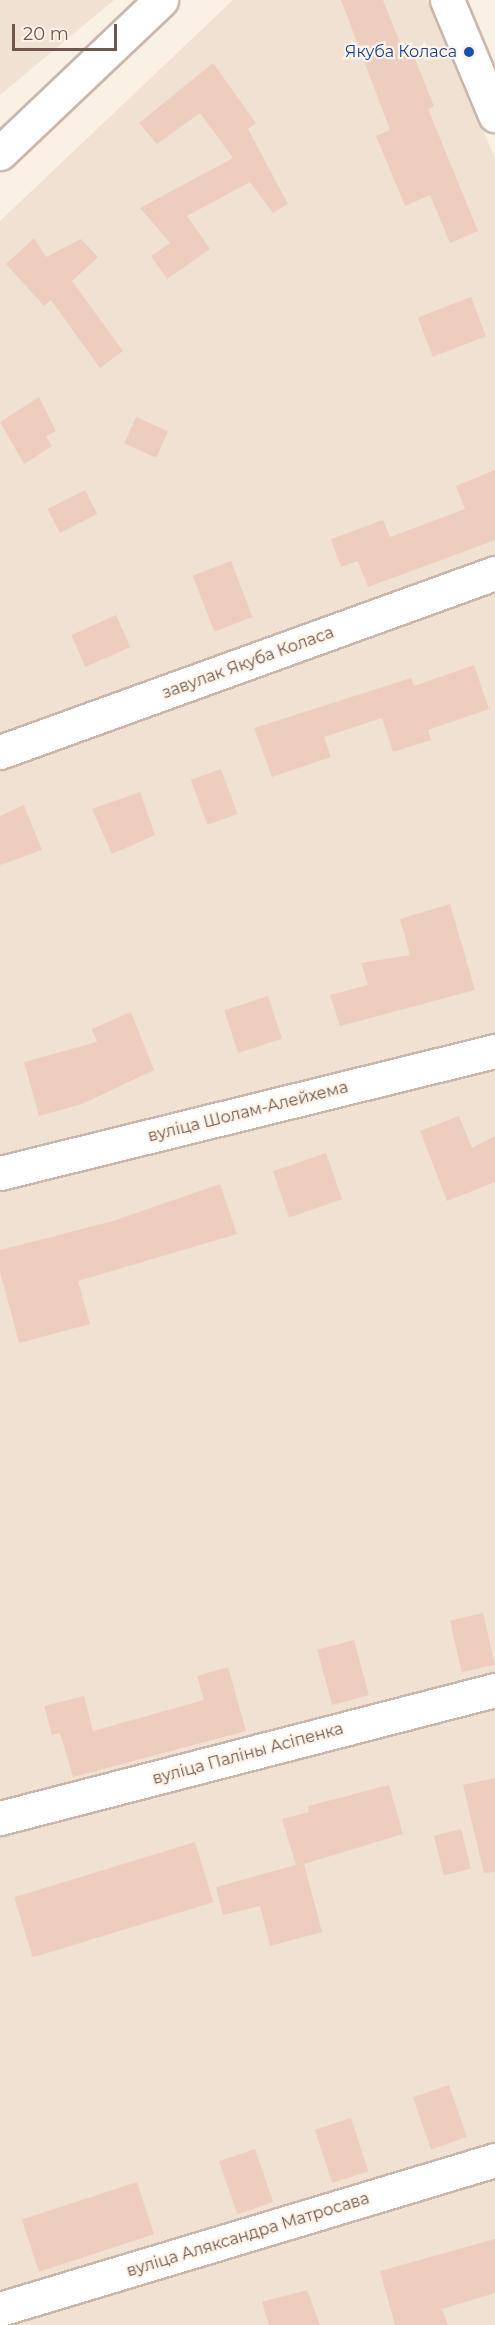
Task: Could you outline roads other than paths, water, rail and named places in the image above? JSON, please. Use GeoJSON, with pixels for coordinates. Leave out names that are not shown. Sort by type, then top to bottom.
{"type":"FeatureCollection","features":[{"type":"Feature","properties":{"kind":"street"},"geometry":{"type":"LineString","coordinates":[[0,153],[161,0]]}},
{"type":"Feature","properties":{"kind":"street"},"geometry":{"type":"LineString","coordinates":[[447,0],[495,115]]}},
{"type":"Feature","properties":{"kind":"street","name":"завулак Якуба Коласа"},"geometry":{"type":"LineString","coordinates":[[0,752],[495,573]]}},
{"type":"Feature","properties":{"kind":"street","name":"вуліца Шолам-Алейхема"},"geometry":{"type":"LineString","coordinates":[[0,1173],[495,1051]]}},
{"type":"Feature","properties":{"kind":"street","name":"вуліца Паліны Асіпенка"},"geometry":{"type":"LineString","coordinates":[[0,1818],[495,1690]]}},
{"type":"Feature","properties":{"kind":"street","name":"вуліца Аляксандра Матросава"},"geometry":{"type":"LineString","coordinates":[[0,2309],[495,2160]]}},
{"type":"Feature","properties":{"kind":"place","name":"Якуба Коласа"},"geometry":{"type":"Point","coordinates":[469,52]}}]}
